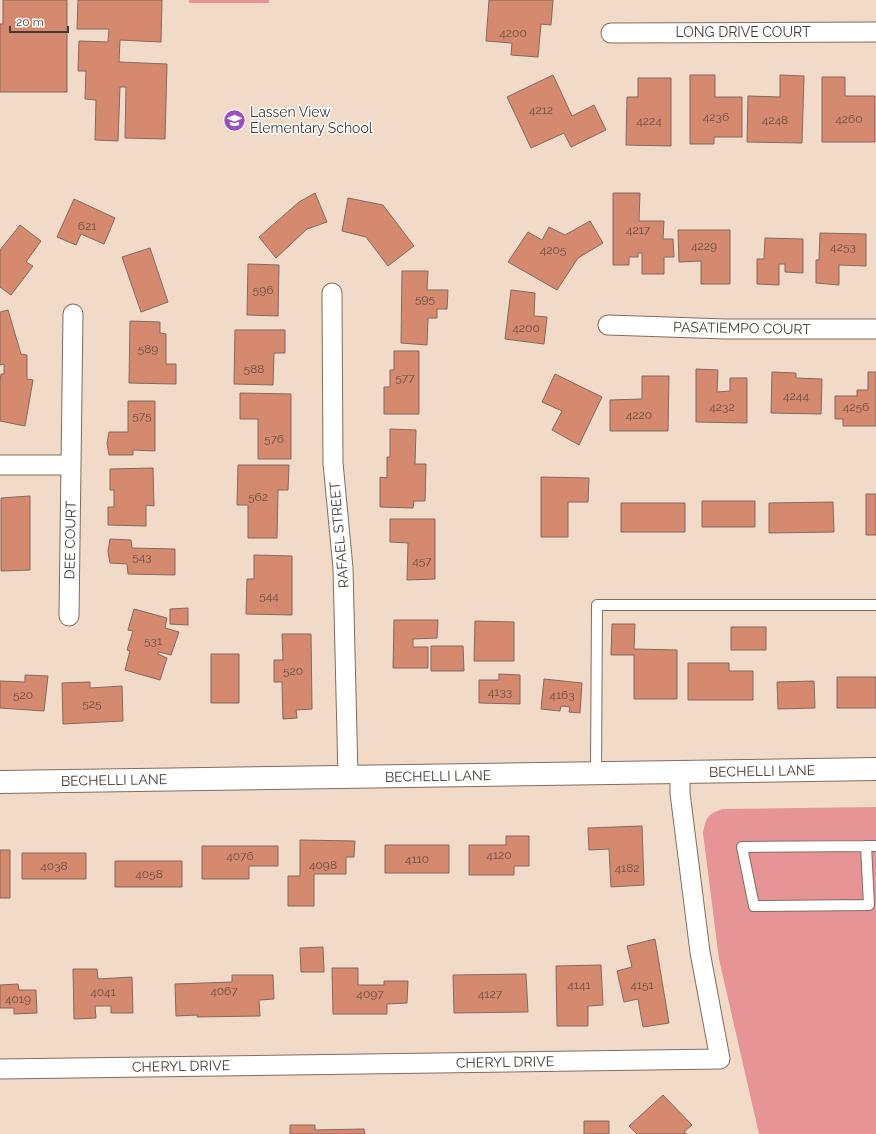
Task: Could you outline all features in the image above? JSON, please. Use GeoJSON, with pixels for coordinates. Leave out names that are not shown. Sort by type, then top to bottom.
{"type":"FeatureCollection","features":[{"type":"Feature","properties":{"kind":"main road","name":"BECHELLI LANE"},"geometry":{"type":"LineString","coordinates":[[0,782],[876,769]]}},
{"type":"Feature","properties":{"kind":"street","name":"LONG DRIVE COURT"},"geometry":{"type":"LineString","coordinates":[[611,33],[876,32]]}},
{"type":"Feature","properties":{"kind":"street","name":"RAFAEL STREET"},"geometry":{"type":"LineString","coordinates":[[332,293],[333,463],[343,568],[348,777]]}},
{"type":"Feature","properties":{"kind":"street","name":"DEE COURT"},"geometry":{"type":"LineString","coordinates":[[69,616],[73,314]]}},
{"type":"Feature","properties":{"kind":"street","name":"PASATIEMPO COURT"},"geometry":{"type":"LineString","coordinates":[[608,325],[726,329],[876,329]]}},
{"type":"Feature","properties":{"kind":"street"},"geometry":{"type":"LineString","coordinates":[[0,466],[71,465]]}},
{"type":"Feature","properties":{"kind":"street","name":"CHERYL DRIVE"},"geometry":{"type":"LineString","coordinates":[[0,1069],[720,1059],[700,952],[680,793],[680,772]]}},
{"type":"Feature","properties":{"kind":"lane"},"geometry":{"type":"LineString","coordinates":[[596,773],[597,605],[876,605]]}},
{"type":"Feature","properties":{"kind":"lane"},"geometry":{"type":"LineString","coordinates":[[871,846],[869,905],[754,906],[742,847],[871,846]]}},
{"type":"Feature","properties":{"kind":"shaded area"},"geometry":{"type":"Polygon","coordinates":[[[189,0],[269,0],[269,3],[189,3],[189,0]]]}},
{"type":"Feature","properties":{"kind":"shaded area"},"geometry":{"type":"Polygon","coordinates":[[[876,807],[876,1134],[759,1134],[719,959],[703,833],[706,820],[710,815],[723,809],[876,807]]]}},
{"type":"Feature","properties":{"kind":"building"},"geometry":{"type":"Polygon","coordinates":[[[3,0],[67,0],[67,92],[0,92],[0,24],[3,24],[3,0]]]}},
{"type":"Feature","properties":{"kind":"building"},"geometry":{"type":"Polygon","coordinates":[[[78,0],[162,0],[161,42],[120,40],[119,62],[167,64],[165,139],[125,138],[126,87],[120,87],[118,141],[95,140],[96,100],[85,99],[86,71],[78,71],[79,41],[108,42],[109,29],[77,29],[78,0]]]}},
{"type":"Feature","properties":{"kind":"building"},"geometry":{"type":"Polygon","coordinates":[[[489,0],[553,0],[551,25],[541,24],[538,57],[511,55],[512,43],[486,41],[489,0]]]}},
{"type":"Feature","properties":{"kind":"building"},"geometry":{"type":"Polygon","coordinates":[[[553,75],[572,116],[594,105],[606,130],[571,147],[564,133],[531,148],[507,97],[553,75]]]}},
{"type":"Feature","properties":{"kind":"building"},"geometry":{"type":"Polygon","coordinates":[[[690,75],[715,75],[715,97],[742,97],[742,137],[714,137],[714,144],[690,144],[690,75]]]}},
{"type":"Feature","properties":{"kind":"building"},"geometry":{"type":"Polygon","coordinates":[[[780,75],[804,76],[802,143],[747,142],[748,96],[780,97],[780,75]]]}},
{"type":"Feature","properties":{"kind":"building"},"geometry":{"type":"Polygon","coordinates":[[[822,77],[845,77],[845,96],[875,96],[875,142],[822,142],[822,77]]]}},
{"type":"Feature","properties":{"kind":"building"},"geometry":{"type":"Polygon","coordinates":[[[638,78],[671,78],[671,146],[626,145],[627,97],[638,97],[638,78]]]}},
{"type":"Feature","properties":{"kind":"building"},"geometry":{"type":"Polygon","coordinates":[[[315,193],[327,222],[307,229],[276,258],[259,237],[299,202],[315,193]]]}},
{"type":"Feature","properties":{"kind":"building"},"geometry":{"type":"Polygon","coordinates":[[[613,193],[640,193],[639,221],[664,221],[663,239],[673,239],[674,257],[664,257],[664,274],[642,274],[642,253],[638,253],[638,257],[629,257],[629,265],[613,265],[613,193]]]}},
{"type":"Feature","properties":{"kind":"building"},"geometry":{"type":"Polygon","coordinates":[[[348,198],[383,205],[414,246],[388,266],[366,237],[342,231],[348,198]]]}},
{"type":"Feature","properties":{"kind":"building"},"geometry":{"type":"Polygon","coordinates":[[[74,199],[115,218],[104,244],[81,234],[76,245],[57,237],[74,199]]]}},
{"type":"Feature","properties":{"kind":"building"},"geometry":{"type":"Polygon","coordinates":[[[590,221],[603,243],[578,258],[557,290],[508,262],[528,232],[542,240],[549,227],[565,235],[590,221]]]}},
{"type":"Feature","properties":{"kind":"building"},"geometry":{"type":"Polygon","coordinates":[[[20,225],[41,241],[26,262],[33,266],[11,295],[0,287],[0,250],[20,225]]]}},
{"type":"Feature","properties":{"kind":"building"},"geometry":{"type":"Polygon","coordinates":[[[678,230],[730,230],[730,284],[701,284],[701,261],[679,262],[678,230]]]}},
{"type":"Feature","properties":{"kind":"building"},"geometry":{"type":"Polygon","coordinates":[[[820,233],[866,234],[866,266],[839,265],[839,285],[816,283],[816,260],[819,260],[820,233]]]}},
{"type":"Feature","properties":{"kind":"building"},"geometry":{"type":"Polygon","coordinates":[[[765,238],[803,239],[803,273],[785,272],[785,264],[779,264],[779,285],[757,284],[757,259],[764,259],[765,238]]]}},
{"type":"Feature","properties":{"kind":"building"},"geometry":{"type":"Polygon","coordinates":[[[150,248],[168,302],[141,312],[122,257],[150,248]]]}},
{"type":"Feature","properties":{"kind":"building"},"geometry":{"type":"Polygon","coordinates":[[[248,264],[279,265],[278,316],[247,315],[248,264]]]}},
{"type":"Feature","properties":{"kind":"building"},"geometry":{"type":"Polygon","coordinates":[[[402,271],[428,271],[427,290],[448,290],[447,309],[437,309],[437,318],[428,318],[427,345],[401,343],[402,271]]]}},
{"type":"Feature","properties":{"kind":"building"},"geometry":{"type":"Polygon","coordinates":[[[511,290],[535,293],[534,316],[547,317],[544,344],[505,339],[511,290]]]}},
{"type":"Feature","properties":{"kind":"building"},"geometry":{"type":"Polygon","coordinates":[[[8,310],[21,354],[27,355],[27,379],[33,380],[25,426],[0,421],[0,382],[1,374],[4,374],[4,364],[0,365],[0,312],[8,310]]]}},
{"type":"Feature","properties":{"kind":"building"},"geometry":{"type":"Polygon","coordinates":[[[130,321],[160,322],[160,333],[166,334],[166,364],[176,364],[176,384],[129,383],[130,321]]]}},
{"type":"Feature","properties":{"kind":"building"},"geometry":{"type":"Polygon","coordinates":[[[235,330],[285,330],[285,353],[274,353],[273,385],[234,384],[235,330]]]}},
{"type":"Feature","properties":{"kind":"building"},"geometry":{"type":"Polygon","coordinates":[[[394,351],[419,351],[419,414],[384,414],[384,387],[390,387],[390,370],[394,370],[394,351]]]}},
{"type":"Feature","properties":{"kind":"building"},"geometry":{"type":"Polygon","coordinates":[[[696,369],[718,370],[717,392],[730,391],[730,378],[747,378],[747,423],[696,422],[696,369]]]}},
{"type":"Feature","properties":{"kind":"building"},"geometry":{"type":"Polygon","coordinates":[[[772,372],[796,373],[796,378],[822,379],[821,414],[771,413],[772,372]]]}},
{"type":"Feature","properties":{"kind":"building"},"geometry":{"type":"Polygon","coordinates":[[[868,372],[876,372],[876,426],[843,426],[843,419],[835,419],[835,396],[857,396],[857,390],[868,390],[868,372]]]}},
{"type":"Feature","properties":{"kind":"building"},"geometry":{"type":"Polygon","coordinates":[[[555,374],[602,397],[579,445],[552,430],[562,411],[542,402],[555,374]]]}},
{"type":"Feature","properties":{"kind":"building"},"geometry":{"type":"Polygon","coordinates":[[[642,376],[669,376],[668,431],[610,431],[610,400],[642,399],[642,376]]]}},
{"type":"Feature","properties":{"kind":"building"},"geometry":{"type":"Polygon","coordinates":[[[240,393],[291,394],[291,459],[258,459],[258,419],[240,419],[240,393]]]}},
{"type":"Feature","properties":{"kind":"building"},"geometry":{"type":"Polygon","coordinates":[[[128,401],[155,401],[155,451],[133,450],[133,455],[109,455],[107,443],[109,432],[128,432],[128,401]]]}},
{"type":"Feature","properties":{"kind":"building"},"geometry":{"type":"Polygon","coordinates":[[[390,429],[416,430],[415,464],[426,464],[425,501],[414,501],[413,508],[380,507],[380,477],[387,478],[387,457],[390,457],[390,429]]]}},
{"type":"Feature","properties":{"kind":"building"},"geometry":{"type":"Polygon","coordinates":[[[238,465],[289,465],[288,490],[278,490],[277,538],[248,538],[248,505],[237,505],[238,465]]]}},
{"type":"Feature","properties":{"kind":"building"},"geometry":{"type":"Polygon","coordinates":[[[153,468],[154,506],[146,505],[146,526],[108,525],[108,507],[114,507],[114,490],[110,490],[110,469],[153,468]]]}},
{"type":"Feature","properties":{"kind":"building"},"geometry":{"type":"Polygon","coordinates":[[[541,477],[589,478],[588,502],[568,502],[568,537],[541,537],[541,477]]]}},
{"type":"Feature","properties":{"kind":"building"},"geometry":{"type":"Polygon","coordinates":[[[866,494],[876,494],[876,535],[866,535],[866,494]]]}},
{"type":"Feature","properties":{"kind":"building"},"geometry":{"type":"Polygon","coordinates":[[[30,496],[30,570],[1,571],[1,498],[30,496]]]}},
{"type":"Feature","properties":{"kind":"building"},"geometry":{"type":"Polygon","coordinates":[[[702,501],[755,501],[755,527],[702,527],[702,501]]]}},
{"type":"Feature","properties":{"kind":"building"},"geometry":{"type":"Polygon","coordinates":[[[833,502],[834,532],[769,533],[769,503],[833,502]]]}},
{"type":"Feature","properties":{"kind":"building"},"geometry":{"type":"Polygon","coordinates":[[[621,503],[685,503],[685,532],[621,532],[621,503]]]}},
{"type":"Feature","properties":{"kind":"building"},"geometry":{"type":"Polygon","coordinates":[[[390,519],[435,519],[435,579],[407,580],[408,543],[390,542],[390,519]]]}},
{"type":"Feature","properties":{"kind":"building"},"geometry":{"type":"Polygon","coordinates":[[[110,539],[131,540],[132,548],[175,549],[175,575],[128,574],[127,564],[110,563],[108,551],[110,539]]]}},
{"type":"Feature","properties":{"kind":"building"},"geometry":{"type":"Polygon","coordinates":[[[254,555],[292,556],[292,615],[246,614],[247,579],[254,579],[254,555]]]}},
{"type":"Feature","properties":{"kind":"building"},"geometry":{"type":"Polygon","coordinates":[[[188,608],[188,625],[170,624],[170,609],[188,608]]]}},
{"type":"Feature","properties":{"kind":"building"},"geometry":{"type":"Polygon","coordinates":[[[134,609],[167,618],[165,628],[179,632],[171,655],[159,652],[158,654],[167,658],[160,680],[125,670],[130,651],[127,650],[133,631],[128,630],[134,609]]]}},
{"type":"Feature","properties":{"kind":"building"},"geometry":{"type":"Polygon","coordinates":[[[394,620],[438,620],[437,638],[413,639],[413,647],[428,647],[428,668],[393,668],[394,620]]]}},
{"type":"Feature","properties":{"kind":"building"},"geometry":{"type":"Polygon","coordinates":[[[475,621],[514,622],[514,661],[474,661],[475,621]]]}},
{"type":"Feature","properties":{"kind":"building"},"geometry":{"type":"Polygon","coordinates":[[[612,624],[635,624],[634,649],[677,650],[677,699],[634,699],[634,655],[611,655],[612,624]]]}},
{"type":"Feature","properties":{"kind":"building"},"geometry":{"type":"Polygon","coordinates":[[[731,627],[766,627],[766,650],[731,650],[731,627]]]}},
{"type":"Feature","properties":{"kind":"building"},"geometry":{"type":"Polygon","coordinates":[[[282,634],[311,634],[312,709],[296,710],[297,718],[283,719],[282,682],[274,682],[274,660],[283,660],[282,634]]]}},
{"type":"Feature","properties":{"kind":"building"},"geometry":{"type":"Polygon","coordinates":[[[431,646],[463,646],[464,671],[431,671],[431,646]]]}},
{"type":"Feature","properties":{"kind":"building"},"geometry":{"type":"Polygon","coordinates":[[[211,654],[239,654],[239,703],[211,703],[211,654]]]}},
{"type":"Feature","properties":{"kind":"building"},"geometry":{"type":"Polygon","coordinates":[[[688,663],[729,663],[729,671],[753,671],[753,700],[688,700],[688,663]]]}},
{"type":"Feature","properties":{"kind":"building"},"geometry":{"type":"Polygon","coordinates":[[[499,674],[520,675],[520,704],[479,703],[479,680],[499,680],[499,674]]]}},
{"type":"Feature","properties":{"kind":"building"},"geometry":{"type":"Polygon","coordinates":[[[25,675],[48,676],[44,711],[0,708],[0,681],[25,682],[25,675]]]}},
{"type":"Feature","properties":{"kind":"building"},"geometry":{"type":"Polygon","coordinates":[[[837,677],[876,677],[876,708],[837,708],[837,677]]]}},
{"type":"Feature","properties":{"kind":"building"},"geometry":{"type":"Polygon","coordinates":[[[544,679],[582,683],[580,713],[569,712],[570,707],[561,706],[560,711],[541,709],[544,679]]]}},
{"type":"Feature","properties":{"kind":"building"},"geometry":{"type":"Polygon","coordinates":[[[814,681],[815,708],[778,709],[777,682],[814,681]]]}},
{"type":"Feature","properties":{"kind":"building"},"geometry":{"type":"Polygon","coordinates":[[[90,682],[90,688],[122,686],[123,721],[63,724],[62,683],[90,682]]]}},
{"type":"Feature","properties":{"kind":"building"},"geometry":{"type":"Polygon","coordinates":[[[642,826],[644,885],[611,887],[609,849],[589,850],[588,828],[642,826]]]}},
{"type":"Feature","properties":{"kind":"building"},"geometry":{"type":"Polygon","coordinates":[[[506,836],[529,836],[529,866],[514,866],[514,875],[469,875],[469,845],[506,845],[506,836]]]}},
{"type":"Feature","properties":{"kind":"building"},"geometry":{"type":"Polygon","coordinates":[[[300,840],[355,841],[354,857],[346,857],[346,874],[314,874],[314,906],[288,906],[288,876],[300,876],[300,840]]]}},
{"type":"Feature","properties":{"kind":"building"},"geometry":{"type":"Polygon","coordinates":[[[385,845],[449,845],[449,873],[385,873],[385,845]]]}},
{"type":"Feature","properties":{"kind":"building"},"geometry":{"type":"Polygon","coordinates":[[[202,846],[278,846],[278,866],[249,866],[249,879],[202,879],[202,846]]]}},
{"type":"Feature","properties":{"kind":"building"},"geometry":{"type":"Polygon","coordinates":[[[0,850],[10,850],[10,898],[0,898],[0,850]]]}},
{"type":"Feature","properties":{"kind":"building"},"geometry":{"type":"Polygon","coordinates":[[[22,853],[86,853],[86,879],[22,879],[22,853]]]}},
{"type":"Feature","properties":{"kind":"building"},"geometry":{"type":"Polygon","coordinates":[[[115,861],[182,861],[182,887],[115,887],[115,861]]]}},
{"type":"Feature","properties":{"kind":"building"},"geometry":{"type":"Polygon","coordinates":[[[655,939],[669,1023],[643,1027],[638,999],[624,1002],[617,971],[632,967],[627,946],[655,939]]]}},
{"type":"Feature","properties":{"kind":"building"},"geometry":{"type":"Polygon","coordinates":[[[323,947],[324,972],[301,972],[300,948],[323,947]]]}},
{"type":"Feature","properties":{"kind":"building"},"geometry":{"type":"Polygon","coordinates":[[[601,965],[603,1005],[588,1006],[588,1026],[557,1026],[556,966],[601,965]]]}},
{"type":"Feature","properties":{"kind":"building"},"geometry":{"type":"Polygon","coordinates":[[[332,968],[358,968],[358,985],[384,985],[384,981],[408,981],[407,1003],[387,1004],[387,1014],[333,1014],[332,968]]]}},
{"type":"Feature","properties":{"kind":"building"},"geometry":{"type":"Polygon","coordinates":[[[73,969],[97,969],[98,979],[132,977],[133,1013],[111,1013],[111,1006],[95,1006],[96,1018],[74,1019],[73,969]]]}},
{"type":"Feature","properties":{"kind":"building"},"geometry":{"type":"Polygon","coordinates":[[[526,974],[528,1012],[454,1013],[453,975],[526,974]]]}},
{"type":"Feature","properties":{"kind":"building"},"geometry":{"type":"Polygon","coordinates":[[[232,975],[273,975],[274,999],[259,1000],[260,1016],[176,1016],[175,984],[232,982],[232,975]]]}},
{"type":"Feature","properties":{"kind":"building"},"geometry":{"type":"Polygon","coordinates":[[[18,984],[19,990],[36,990],[37,1013],[14,1014],[14,1008],[0,1008],[0,985],[18,984]]]}},
{"type":"Feature","properties":{"kind":"building"},"geometry":{"type":"Polygon","coordinates":[[[663,1095],[692,1125],[684,1132],[687,1134],[637,1134],[629,1126],[663,1095]]]}},
{"type":"Feature","properties":{"kind":"building"},"geometry":{"type":"Polygon","coordinates":[[[584,1121],[609,1121],[609,1134],[584,1134],[584,1121]]]}},
{"type":"Feature","properties":{"kind":"building"},"geometry":{"type":"Polygon","coordinates":[[[290,1125],[315,1125],[315,1130],[364,1129],[365,1134],[290,1134],[290,1125]]]}},
{"type":"Feature","properties":{"kind":"place","name":"Lassen View Elementary School"},"geometry":{"type":"Point","coordinates":[235,120]}}]}
